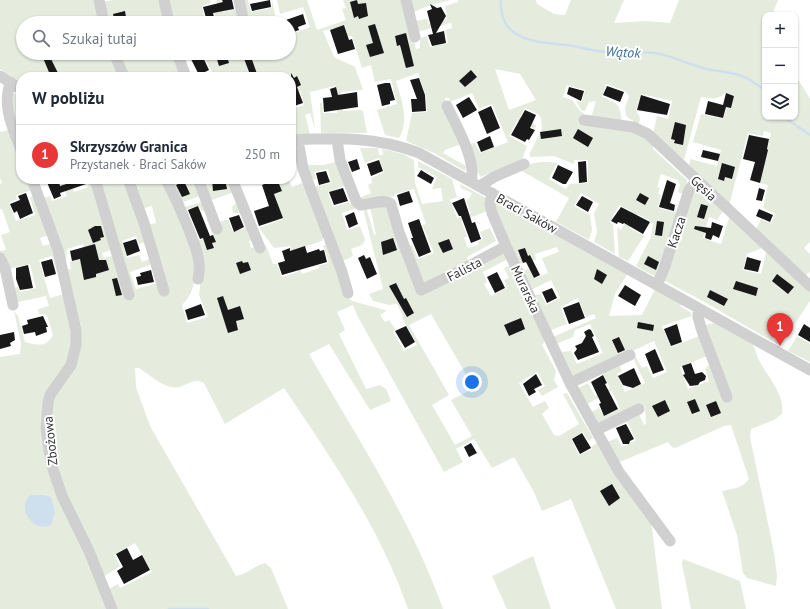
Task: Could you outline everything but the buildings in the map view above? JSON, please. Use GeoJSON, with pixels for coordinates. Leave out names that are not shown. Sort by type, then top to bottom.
{"type":"FeatureCollection","features":[{"type":"Feature","properties":{"kind":"street"},"geometry":{"type":"LineString","coordinates":[[99,0],[102,16]]}},
{"type":"Feature","properties":{"kind":"street"},"geometry":{"type":"LineString","coordinates":[[164,0],[167,16]]}},
{"type":"Feature","properties":{"kind":"street"},"geometry":{"type":"LineString","coordinates":[[238,0],[242,16]]}},
{"type":"Feature","properties":{"kind":"street"},"geometry":{"type":"LineString","coordinates":[[406,0],[415,37]]}},
{"type":"Feature","properties":{"kind":"street"},"geometry":{"type":"LineString","coordinates":[[117,60],[122,72]]}},
{"type":"Feature","properties":{"kind":"street"},"geometry":{"type":"LineString","coordinates":[[180,60],[184,72]]}},
{"type":"Feature","properties":{"kind":"street"},"geometry":{"type":"LineString","coordinates":[[0,76],[16,86]]}},
{"type":"Feature","properties":{"kind":"street"},"geometry":{"type":"LineString","coordinates":[[11,82],[7,93],[7,105],[9,118],[16,137]]}},
{"type":"Feature","properties":{"kind":"street"},"geometry":{"type":"LineString","coordinates":[[447,106],[473,170],[475,184],[524,164]]}},
{"type":"Feature","properties":{"kind":"street","name":"Gęsia"},"geometry":{"type":"LineString","coordinates":[[584,120],[633,127],[641,130],[810,286]]}},
{"type":"Feature","properties":{"kind":"street","name":"Falista"},"geometry":{"type":"LineString","coordinates":[[337,139],[340,160],[356,201],[360,205],[383,201],[391,204],[399,232],[421,290],[506,246]]}},
{"type":"Feature","properties":{"kind":"street","name":"Braci Saków"},"geometry":{"type":"LineString","coordinates":[[296,140],[371,140],[400,146],[422,155],[810,370]]}},
{"type":"Feature","properties":{"kind":"street"},"geometry":{"type":"LineString","coordinates":[[296,144],[303,169],[340,264],[348,293]]}},
{"type":"Feature","properties":{"kind":"street","name":"Kacza"},"geometry":{"type":"LineString","coordinates":[[657,285],[664,269],[689,190],[696,181]]}},
{"type":"Feature","properties":{"kind":"street","name":"Zbożowa"},"geometry":{"type":"LineString","coordinates":[[34,184],[58,250],[76,331],[76,345],[71,365],[50,395],[48,403],[46,428],[52,466],[62,496],[89,551],[112,609]]}},
{"type":"Feature","properties":{"kind":"street"},"geometry":{"type":"LineString","coordinates":[[97,184],[130,295]]}},
{"type":"Feature","properties":{"kind":"street"},"geometry":{"type":"LineString","coordinates":[[130,184],[144,223],[164,290]]}},
{"type":"Feature","properties":{"kind":"street"},"geometry":{"type":"LineString","coordinates":[[168,184],[174,194],[193,241],[199,262],[198,278]]}},
{"type":"Feature","properties":{"kind":"street"},"geometry":{"type":"LineString","coordinates":[[200,184],[217,229]]}},
{"type":"Feature","properties":{"kind":"street"},"geometry":{"type":"LineString","coordinates":[[234,184],[260,248]]}},
{"type":"Feature","properties":{"kind":"street","name":"Murarska"},"geometry":{"type":"LineString","coordinates":[[492,193],[490,204],[492,213],[570,383],[619,472],[670,541]]}},
{"type":"Feature","properties":{"kind":"street"},"geometry":{"type":"LineString","coordinates":[[0,258],[3,262],[13,306]]}},
{"type":"Feature","properties":{"kind":"street"},"geometry":{"type":"LineString","coordinates":[[698,308],[698,317],[701,328],[727,397]]}},
{"type":"Feature","properties":{"kind":"street"},"geometry":{"type":"LineString","coordinates":[[570,383],[630,355]]}},
{"type":"Feature","properties":{"kind":"street"},"geometry":{"type":"LineString","coordinates":[[596,430],[639,409]]}},
{"type":"Feature","properties":{"kind":"shaded area"},"geometry":{"type":"Polygon","coordinates":[[[0,0],[97,0],[100,16],[16,16],[16,60],[114,60],[120,72],[16,72],[16,79],[0,69],[0,0]]]}},
{"type":"Feature","properties":{"kind":"shaded area"},"geometry":{"type":"Polygon","coordinates":[[[113,0],[160,0],[164,16],[105,16],[102,2],[113,0]]]}},
{"type":"Feature","properties":{"kind":"shaded area"},"geometry":{"type":"Polygon","coordinates":[[[168,0],[210,0],[211,3],[202,6],[204,16],[171,16],[168,0]]]}},
{"type":"Feature","properties":{"kind":"shaded area"},"geometry":{"type":"Polygon","coordinates":[[[217,0],[220,0],[223,12],[237,9],[240,16],[215,16],[213,5],[217,4],[217,0]]]}},
{"type":"Feature","properties":{"kind":"shaded area"},"geometry":{"type":"Polygon","coordinates":[[[241,0],[248,0],[251,12],[272,8],[272,0],[275,16],[244,16],[241,0]]]}},
{"type":"Feature","properties":{"kind":"shaded area"},"geometry":{"type":"Polygon","coordinates":[[[277,0],[307,0],[317,30],[346,20],[342,9],[346,8],[343,0],[404,0],[416,49],[420,48],[420,38],[427,36],[430,47],[448,43],[445,30],[452,28],[451,23],[417,32],[414,21],[427,19],[429,24],[447,19],[445,6],[458,2],[458,0],[536,0],[537,4],[554,14],[565,15],[571,0],[624,0],[614,23],[646,21],[670,23],[679,0],[778,0],[773,12],[762,12],[762,120],[798,120],[798,79],[810,99],[810,242],[804,248],[810,254],[810,272],[804,276],[756,229],[761,219],[771,223],[775,214],[763,208],[768,185],[760,183],[771,133],[764,131],[763,136],[748,133],[729,206],[689,169],[690,159],[717,166],[721,150],[693,142],[701,114],[723,119],[727,107],[731,108],[734,95],[725,93],[720,97],[714,98],[701,97],[684,160],[653,134],[657,116],[668,119],[672,101],[641,94],[636,110],[640,118],[639,125],[626,116],[625,108],[629,96],[625,91],[606,84],[602,97],[617,105],[622,122],[591,118],[596,101],[589,102],[585,111],[582,111],[576,101],[582,102],[585,90],[567,85],[563,97],[572,100],[581,112],[584,113],[582,123],[633,129],[653,143],[653,149],[687,180],[685,195],[678,192],[680,185],[678,180],[661,174],[657,187],[660,188],[658,194],[661,195],[658,208],[679,213],[656,277],[636,266],[651,237],[653,223],[638,214],[630,228],[644,236],[628,261],[619,257],[617,227],[621,230],[631,211],[619,205],[610,222],[613,224],[615,254],[594,242],[597,232],[594,213],[599,204],[581,193],[574,206],[590,215],[592,230],[589,240],[556,222],[569,198],[520,170],[537,162],[557,163],[549,179],[566,189],[569,184],[588,183],[588,160],[574,160],[574,164],[554,156],[530,157],[530,153],[542,129],[541,118],[538,114],[525,108],[520,117],[536,125],[535,129],[517,121],[509,136],[527,146],[522,160],[480,177],[469,149],[470,144],[475,143],[480,153],[508,142],[492,104],[479,109],[472,93],[450,102],[449,98],[445,98],[445,105],[461,144],[445,150],[443,153],[466,166],[465,171],[434,153],[406,141],[412,113],[427,112],[426,96],[418,73],[396,81],[404,109],[404,124],[399,138],[385,135],[377,110],[397,104],[391,79],[375,82],[371,65],[362,68],[352,36],[348,36],[345,25],[323,31],[334,57],[355,67],[363,90],[341,92],[343,111],[363,111],[367,133],[321,133],[320,103],[322,103],[323,113],[337,113],[336,97],[339,97],[335,86],[310,92],[315,129],[310,113],[305,115],[310,134],[296,134],[296,108],[304,105],[300,91],[296,92],[296,72],[212,72],[206,60],[296,60],[296,32],[310,27],[303,7],[280,14],[277,0]],[[495,69],[509,110],[536,100],[520,74],[495,69]]]}},
{"type":"Feature","properties":{"kind":"shaded area"},"geometry":{"type":"Polygon","coordinates":[[[409,0],[450,0],[427,6],[412,13],[409,0]]]}},
{"type":"Feature","properties":{"kind":"shaded area"},"geometry":{"type":"Polygon","coordinates":[[[119,60],[177,60],[181,72],[124,72],[119,60]]]}},
{"type":"Feature","properties":{"kind":"shaded area"},"geometry":{"type":"Polygon","coordinates":[[[14,93],[16,94],[16,122],[10,96],[14,93]]]}},
{"type":"Feature","properties":{"kind":"shaded area"},"geometry":{"type":"Polygon","coordinates":[[[9,130],[16,146],[16,184],[31,184],[33,190],[16,195],[17,199],[9,203],[16,221],[35,215],[30,197],[35,196],[49,235],[40,238],[43,246],[53,243],[60,271],[57,272],[52,256],[39,260],[50,298],[64,294],[65,270],[71,269],[70,262],[87,258],[83,244],[67,249],[66,262],[42,199],[50,196],[52,201],[67,196],[63,184],[72,184],[74,192],[89,187],[88,184],[94,184],[113,249],[102,253],[104,258],[116,255],[99,184],[128,184],[146,242],[139,244],[136,236],[122,241],[127,258],[139,255],[142,262],[151,258],[150,265],[130,272],[136,289],[158,283],[147,225],[156,223],[152,206],[141,209],[132,184],[164,184],[183,225],[190,243],[194,260],[195,277],[191,292],[182,305],[187,323],[208,317],[199,295],[202,270],[196,241],[203,239],[207,250],[214,248],[212,243],[215,241],[207,220],[210,217],[217,223],[228,219],[233,232],[247,227],[240,213],[233,213],[232,207],[238,202],[255,239],[249,241],[251,248],[258,247],[262,241],[267,248],[273,264],[277,264],[282,277],[298,272],[290,246],[274,248],[259,228],[283,219],[275,194],[282,191],[279,184],[290,184],[292,187],[302,183],[308,187],[324,235],[322,241],[294,250],[302,274],[319,268],[318,266],[329,263],[323,245],[326,245],[347,297],[352,301],[385,310],[386,311],[380,315],[385,322],[389,320],[395,329],[393,331],[404,351],[417,345],[402,318],[403,316],[397,304],[389,305],[373,301],[369,294],[383,289],[363,208],[366,207],[374,235],[376,234],[370,207],[386,203],[419,291],[504,252],[508,259],[483,272],[487,282],[484,284],[491,296],[507,288],[504,280],[509,278],[504,268],[511,265],[545,341],[542,345],[556,371],[554,380],[558,387],[542,396],[538,390],[545,386],[537,372],[519,383],[533,407],[545,401],[549,408],[542,414],[554,435],[559,436],[579,424],[563,394],[567,393],[593,438],[588,441],[583,432],[571,439],[579,455],[592,449],[591,447],[597,443],[615,476],[651,520],[662,609],[616,609],[571,499],[542,511],[534,492],[514,457],[492,468],[474,439],[456,449],[463,462],[444,472],[357,315],[353,305],[337,312],[345,330],[339,334],[366,389],[380,385],[386,389],[391,401],[370,410],[329,344],[309,354],[382,478],[399,510],[430,576],[443,609],[408,609],[397,579],[369,522],[337,467],[284,388],[225,424],[204,383],[196,381],[180,387],[171,387],[159,382],[139,368],[135,368],[136,387],[150,426],[236,576],[244,574],[265,563],[271,568],[288,609],[0,609],[0,357],[20,354],[21,344],[14,311],[18,316],[25,342],[37,345],[44,344],[51,339],[53,335],[47,315],[39,314],[38,309],[49,306],[46,296],[18,302],[12,288],[18,287],[20,292],[36,288],[30,264],[8,269],[5,257],[0,252],[6,250],[1,235],[10,232],[2,209],[0,209],[0,184],[2,183],[0,178],[0,132],[9,130]],[[431,314],[409,325],[449,395],[432,405],[455,445],[472,436],[451,400],[474,388],[431,314]],[[135,543],[114,555],[120,566],[103,577],[103,592],[118,584],[120,588],[152,572],[135,543]]]}},
{"type":"Feature","properties":{"kind":"shaded area"},"geometry":{"type":"Polygon","coordinates":[[[360,148],[378,148],[379,155],[383,155],[382,149],[403,154],[414,160],[415,183],[422,204],[443,201],[441,188],[432,189],[437,177],[418,167],[418,161],[452,179],[457,197],[450,200],[457,218],[471,213],[466,200],[469,199],[472,193],[461,188],[460,184],[488,199],[488,211],[461,221],[467,236],[464,238],[468,248],[479,245],[478,242],[483,239],[480,232],[490,228],[496,241],[467,257],[467,261],[421,288],[406,247],[412,245],[418,259],[434,253],[422,225],[426,224],[414,189],[395,194],[395,196],[366,202],[359,198],[371,193],[368,185],[372,183],[371,178],[384,172],[379,158],[365,163],[360,148]]]}},
{"type":"Feature","properties":{"kind":"shaded area"},"geometry":{"type":"Polygon","coordinates":[[[338,161],[347,185],[328,192],[333,207],[349,202],[350,204],[354,203],[356,208],[342,213],[347,230],[360,226],[365,240],[362,245],[351,249],[353,256],[343,261],[313,187],[331,183],[328,169],[314,172],[316,179],[310,180],[304,165],[324,165],[338,161]]]}},
{"type":"Feature","properties":{"kind":"shaded area"},"geometry":{"type":"Polygon","coordinates":[[[171,184],[196,184],[200,196],[183,202],[185,207],[205,201],[208,210],[202,211],[199,206],[184,210],[171,184]]]}},
{"type":"Feature","properties":{"kind":"shaded area"},"geometry":{"type":"Polygon","coordinates":[[[203,184],[231,184],[234,192],[209,201],[203,184]]]}},
{"type":"Feature","properties":{"kind":"shaded area"},"geometry":{"type":"Polygon","coordinates":[[[699,190],[723,211],[717,220],[709,217],[703,238],[721,244],[729,218],[735,220],[762,248],[747,254],[743,270],[761,274],[766,252],[810,288],[810,301],[782,343],[777,344],[663,280],[676,240],[682,240],[682,229],[691,191],[699,190]]]}},
{"type":"Feature","properties":{"kind":"shaded area"},"geometry":{"type":"Polygon","coordinates":[[[494,198],[628,273],[615,294],[609,316],[642,315],[655,289],[682,304],[680,306],[690,312],[692,316],[662,326],[671,347],[699,336],[707,356],[680,367],[688,389],[709,381],[705,369],[710,364],[705,325],[715,323],[751,342],[759,360],[779,393],[782,407],[782,414],[774,420],[751,429],[750,437],[774,552],[777,576],[776,586],[747,578],[743,573],[737,535],[722,491],[734,489],[749,479],[731,425],[724,426],[675,448],[668,442],[617,463],[607,442],[617,438],[622,447],[636,440],[627,422],[603,433],[602,430],[638,412],[644,425],[646,424],[645,407],[643,405],[598,425],[591,412],[599,408],[604,416],[620,409],[612,391],[587,404],[578,388],[588,383],[595,396],[610,388],[602,371],[618,363],[622,371],[617,374],[625,392],[645,383],[632,356],[635,356],[642,368],[647,366],[653,378],[667,372],[654,341],[576,377],[571,375],[560,352],[571,351],[577,364],[603,353],[590,324],[575,330],[573,337],[556,344],[553,337],[596,318],[594,314],[586,317],[578,298],[561,307],[567,324],[551,330],[534,295],[541,294],[546,305],[560,298],[551,280],[531,290],[522,271],[529,269],[534,279],[548,273],[542,258],[559,252],[557,247],[535,254],[536,260],[529,261],[525,248],[519,250],[523,263],[519,265],[494,206],[494,198]]]}},
{"type":"Feature","properties":{"kind":"shaded area"},"geometry":{"type":"Polygon","coordinates":[[[797,336],[810,344],[810,362],[788,351],[797,336]]]}},
{"type":"Feature","properties":{"kind":"shaded area"},"geometry":{"type":"Polygon","coordinates":[[[533,556],[551,609],[507,609],[492,576],[533,556]]]}},
{"type":"Feature","properties":{"kind":"shaded area"},"geometry":{"type":"Polygon","coordinates":[[[683,559],[740,581],[746,609],[691,609],[682,564],[683,559]]]}},
{"type":"Feature","properties":{"kind":"water"},"geometry":{"type":"Polygon","coordinates":[[[30,495],[44,495],[51,497],[55,512],[51,525],[44,527],[38,526],[28,518],[25,506],[26,500],[30,495]]]}},
{"type":"Feature","properties":{"kind":"waterway","name":"Wątok"},"geometry":{"type":"LineString","coordinates":[[501,0],[502,14],[506,24],[522,37],[543,42],[607,52],[644,52],[660,54],[703,68],[739,75],[762,88]]}},
{"type":"Feature","properties":{"kind":"waterway","name":"Wątok"},"geometry":{"type":"LineString","coordinates":[[788,120],[810,135]]}},
{"type":"Feature","properties":{"kind":"waterway"},"geometry":{"type":"LineString","coordinates":[[169,609],[208,609]]}},
{"type":"Feature","properties":{"kind":"place","name":"Skrzyszów Granica"},"geometry":{"type":"Point","coordinates":[780,346]}}]}
